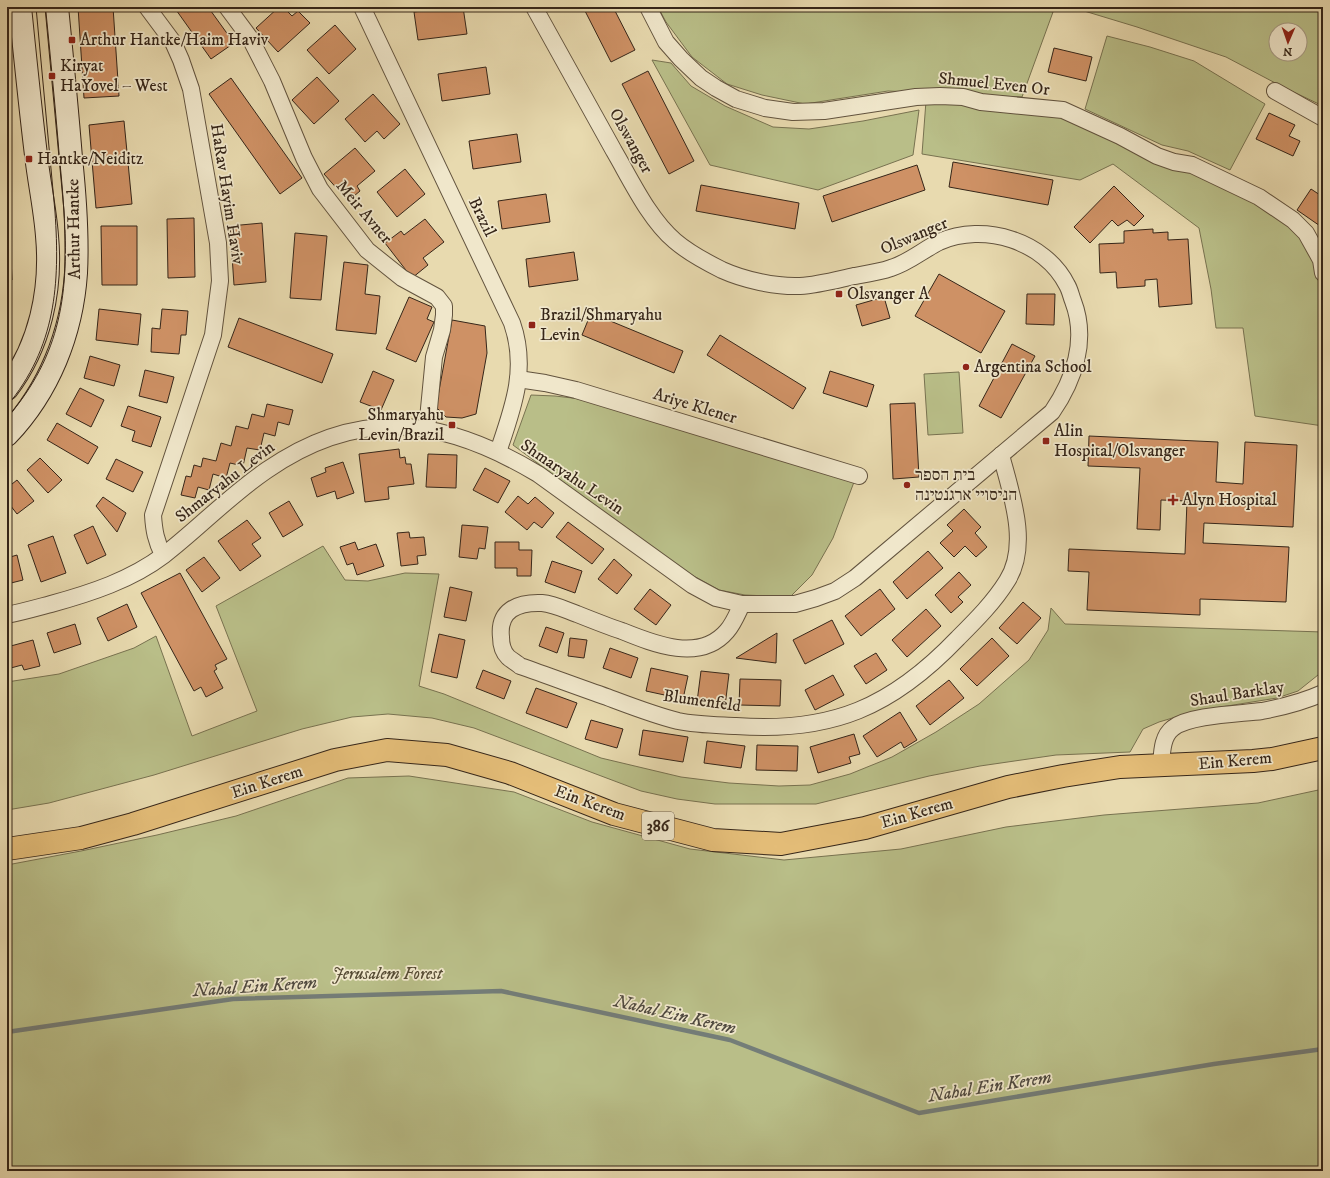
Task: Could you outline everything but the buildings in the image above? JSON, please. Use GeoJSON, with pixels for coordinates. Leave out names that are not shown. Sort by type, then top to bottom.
{"type":"FeatureCollection","features":[{"type":"Feature","properties":{"kind":"main road","name":"Arthur Hantke"},"geometry":{"type":"LineString","coordinates":[[7,389],[19,371],[34,341],[45,299],[48,272],[47,236],[36,156],[20,7]]}},
{"type":"Feature","properties":{"kind":"main road","name":"Arthur Hantke"},"geometry":{"type":"LineString","coordinates":[[7,434],[22,418],[36,398],[54,365],[67,327],[74,288],[76,252],[73,176],[57,7]]}},
{"type":"Feature","properties":{"kind":"main road","name":"Ein Kerem"},"geometry":{"type":"LineString","coordinates":[[7,849],[80,838],[133,824],[335,760],[387,750],[447,755],[510,773],[614,814],[713,840],[780,844],[865,828],[1008,786],[1120,767],[1222,764],[1272,759],[1323,748]]}},
{"type":"Feature","properties":{"kind":"street","name":"HaRav Hayim Haviv"},"geometry":{"type":"LineString","coordinates":[[147,7],[173,42],[191,89],[218,243],[220,281],[213,335],[153,515],[156,542],[163,555]]}},
{"type":"Feature","properties":{"kind":"street","name":"Meir Avner"},"geometry":{"type":"LineString","coordinates":[[227,7],[250,38],[272,81],[304,158],[320,189],[367,250],[402,278],[437,297],[444,306],[442,330],[434,357],[427,429]]}},
{"type":"Feature","properties":{"kind":"street","name":"Brazil"},"geometry":{"type":"LineString","coordinates":[[362,7],[512,323],[517,337],[519,370],[517,390],[514,404],[498,452]]}},
{"type":"Feature","properties":{"kind":"street","name":"Olswanger"},"geometry":{"type":"LineString","coordinates":[[534,7],[638,193],[658,223],[675,241],[696,256],[724,271],[754,280],[778,285],[801,286],[892,268],[941,242],[963,235],[982,233],[1000,236],[1019,242],[1038,253],[1053,266],[1067,284],[1075,305],[1080,327],[1079,349],[1074,371],[1063,396],[1052,412],[855,578],[835,591],[795,604],[742,604]]}},
{"type":"Feature","properties":{"kind":"street","name":"Shmuel Even Or"},"geometry":{"type":"LineString","coordinates":[[648,7],[666,42],[701,78],[736,99],[765,108],[793,112],[824,111],[916,97],[940,96],[963,97],[981,102],[1063,110],[1120,136],[1157,156],[1174,162],[1192,165],[1259,197],[1292,220],[1306,233],[1321,260],[1323,273]]}},
{"type":"Feature","properties":{"kind":"street"},"geometry":{"type":"LineString","coordinates":[[1275,91],[1323,118]]}},
{"type":"Feature","properties":{"kind":"street","name":"Ariye Klener"},"geometry":{"type":"LineString","coordinates":[[518,380],[545,383],[576,390],[859,476]]}},
{"type":"Feature","properties":{"kind":"street","name":"Shmaryahu Levin"},"geometry":{"type":"LineString","coordinates":[[7,615],[84,595],[137,572],[163,555],[266,471],[284,459],[318,442],[348,432],[372,427],[401,426],[427,429],[449,434],[498,452],[538,474],[692,585],[716,598],[742,604]]}},
{"type":"Feature","properties":{"kind":"street","name":"Blumenfeld"},"geometry":{"type":"LineString","coordinates":[[742,604],[728,630],[715,641],[700,647],[686,648],[666,647],[649,642],[566,610],[544,603],[528,603],[514,608],[504,616],[500,629],[502,644],[508,656],[520,666],[648,712],[680,721],[749,727],[810,724],[836,719],[865,708],[889,696],[930,665],[986,609],[1008,580],[1018,555],[1018,537],[1015,506],[1001,455]]}},
{"type":"Feature","properties":{"kind":"street","name":"Shaul Barklay"},"geometry":{"type":"LineString","coordinates":[[1161,765],[1164,743],[1167,736],[1172,729],[1182,722],[1287,706],[1323,693]]}},
{"type":"Feature","properties":{"kind":"green space"},"geometry":{"type":"Polygon","coordinates":[[[658,7],[1035,7],[1053,12],[1022,97],[888,91],[805,104],[762,95],[727,84],[692,57],[666,22],[658,7]]]}},
{"type":"Feature","properties":{"kind":"green space"},"geometry":{"type":"Polygon","coordinates":[[[1071,7],[1323,7],[1323,106],[1226,57],[1137,27],[1071,7]]]}},
{"type":"Feature","properties":{"kind":"green space"},"geometry":{"type":"Polygon","coordinates":[[[1107,36],[1150,47],[1194,61],[1265,104],[1230,170],[1188,151],[1162,145],[1085,109],[1107,36]]]}},
{"type":"Feature","properties":{"kind":"green space"},"geometry":{"type":"Polygon","coordinates":[[[652,60],[671,63],[691,86],[725,106],[773,127],[809,129],[863,121],[919,110],[913,155],[818,190],[710,165],[652,60]]]}},
{"type":"Feature","properties":{"kind":"green space"},"geometry":{"type":"Polygon","coordinates":[[[926,101],[1047,111],[1193,170],[1276,214],[1304,239],[1318,272],[1323,360],[1323,426],[1255,416],[1243,328],[1216,328],[1211,289],[1199,228],[1113,164],[1080,180],[922,154],[926,101]]]}},
{"type":"Feature","properties":{"kind":"green space"},"geometry":{"type":"Polygon","coordinates":[[[959,372],[963,433],[928,435],[924,374],[959,372]]]}},
{"type":"Feature","properties":{"kind":"green space"},"geometry":{"type":"Polygon","coordinates":[[[531,395],[581,399],[854,482],[833,538],[812,575],[790,597],[745,595],[719,590],[679,568],[513,445],[531,395]]]}},
{"type":"Feature","properties":{"kind":"green space"},"geometry":{"type":"Polygon","coordinates":[[[323,546],[345,580],[368,581],[405,573],[439,574],[419,686],[444,694],[601,758],[681,777],[729,783],[779,786],[810,785],[850,774],[892,757],[936,732],[979,704],[1029,660],[1048,630],[1051,608],[1065,624],[1323,632],[1323,671],[1298,691],[1277,698],[1196,711],[1159,722],[1143,729],[1130,752],[1056,755],[980,766],[929,776],[816,804],[715,804],[677,799],[641,791],[474,728],[432,718],[388,714],[352,717],[302,729],[154,775],[49,803],[7,810],[7,682],[59,674],[134,648],[156,636],[192,736],[257,711],[216,606],[323,546]]]}},
{"type":"Feature","properties":{"kind":"green space","name":"Jerusalem Forest"},"geometry":{"type":"Polygon","coordinates":[[[409,776],[514,792],[592,822],[690,849],[784,860],[901,849],[1006,827],[1104,815],[1258,803],[1323,789],[1323,1171],[7,1171],[7,865],[157,835],[236,816],[348,778],[409,776]]]}},
{"type":"Feature","properties":{"kind":"waterway","name":"Nahal Ein Kerem"},"geometry":{"type":"LineString","coordinates":[[7,1032],[233,999],[501,991],[730,1040],[919,1113],[1214,1064],[1323,1049]]}},
{"type":"Feature","properties":{"kind":"tram line"},"geometry":{"type":"LineString","coordinates":[[7,406],[23,384],[36,361],[45,338],[55,289],[55,212],[36,7]]}},
{"type":"Feature","properties":{"kind":"tram line"},"geometry":{"type":"LineString","coordinates":[[7,418],[25,394],[40,370],[51,346],[63,295],[65,269],[64,211],[45,7]]}},
{"type":"Feature","properties":{"kind":"place","name":"Arthur Hantke/Haim Haviv"},"geometry":{"type":"Point","coordinates":[72,40]}},
{"type":"Feature","properties":{"kind":"place","name":"Kiryat HaYovel – West"},"geometry":{"type":"Point","coordinates":[52,76]}},
{"type":"Feature","properties":{"kind":"place","name":"Hantke/Neiditz"},"geometry":{"type":"Point","coordinates":[29,159]}},
{"type":"Feature","properties":{"kind":"place","name":"Olsvanger A"},"geometry":{"type":"Point","coordinates":[839,294]}},
{"type":"Feature","properties":{"kind":"place","name":"Brazil/Shmaryahu Levin"},"geometry":{"type":"Point","coordinates":[532,325]}},
{"type":"Feature","properties":{"kind":"place","name":"Argentina School"},"geometry":{"type":"Point","coordinates":[966,367]}},
{"type":"Feature","properties":{"kind":"place","name":"Shmaryahu Levin/Brazil"},"geometry":{"type":"Point","coordinates":[452,425]}},
{"type":"Feature","properties":{"kind":"place","name":"Alin Hospital/Olsvanger"},"geometry":{"type":"Point","coordinates":[1046,441]}},
{"type":"Feature","properties":{"kind":"place","name":"בית הספר הניסויי ארגנטינה"},"geometry":{"type":"Point","coordinates":[907,485]}},
{"type":"Feature","properties":{"kind":"place","name":"Alyn Hospital"},"geometry":{"type":"Point","coordinates":[1173,500]}}]}
